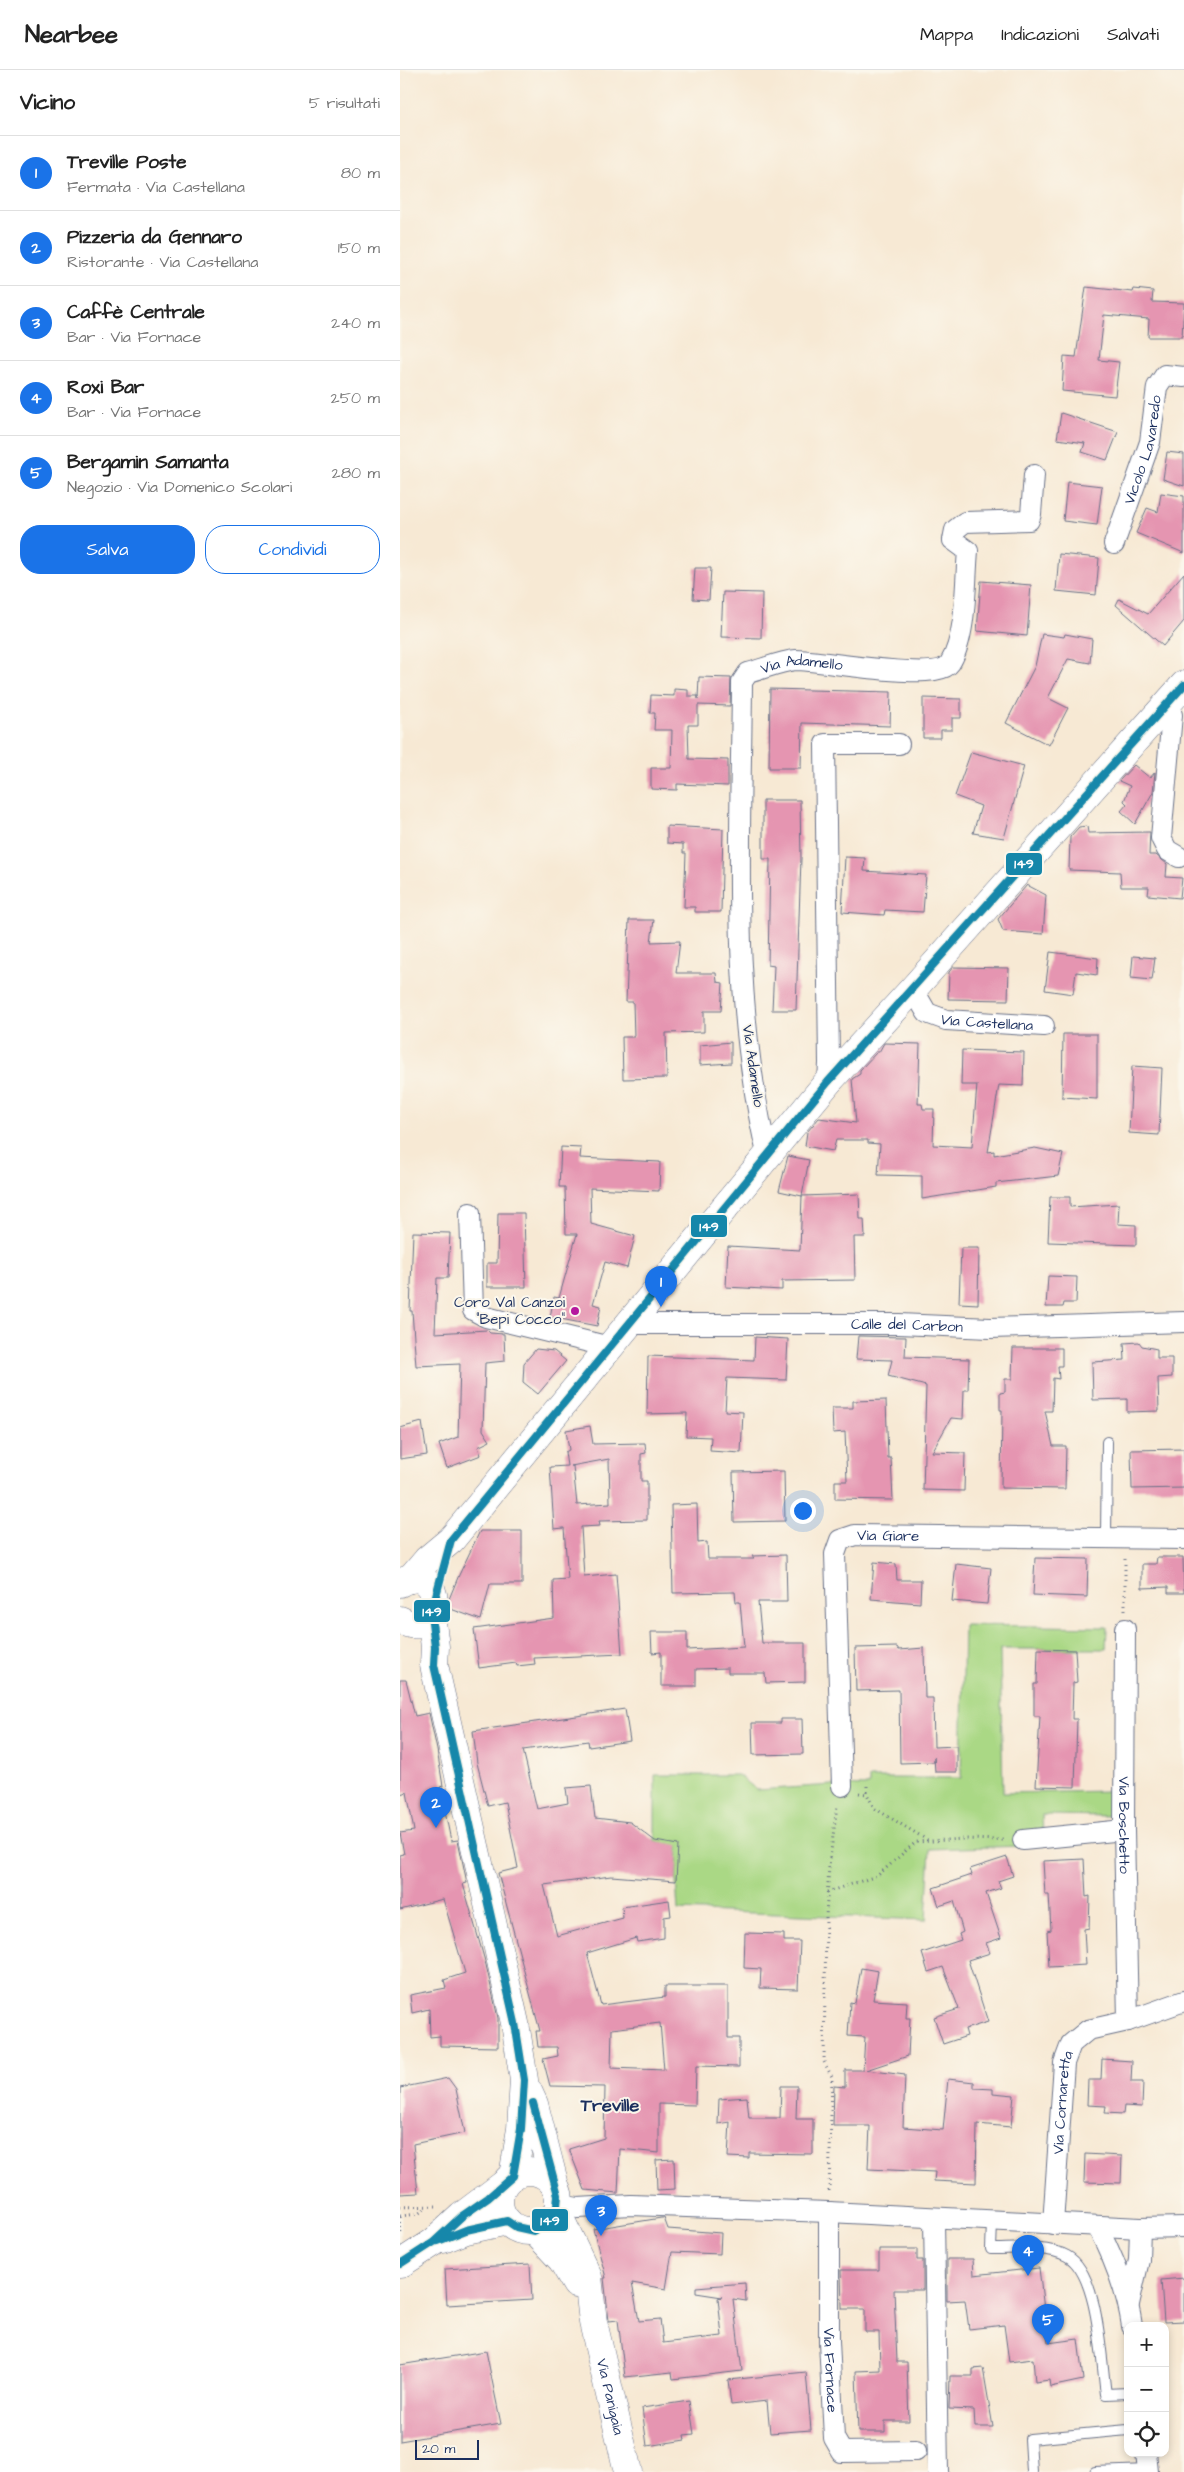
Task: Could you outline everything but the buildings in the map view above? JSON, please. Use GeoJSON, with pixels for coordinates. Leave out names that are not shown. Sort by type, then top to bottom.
{"type":"FeatureCollection","features":[{"type":"Feature","properties":{"kind":"street","name":"Vicolo Lavaredo"},"geometry":{"type":"LineString","coordinates":[[1114,544],[1150,442],[1157,388],[1165,375],[1184,377]]}},
{"type":"Feature","properties":{"kind":"street","name":"Via Adamello"},"geometry":{"type":"LineString","coordinates":[[768,1153],[750,1064],[740,950],[742,682],[748,673],[795,660],[894,670],[939,671],[949,664],[960,635],[968,551],[953,540],[955,530],[966,522],[1028,520],[1031,514],[1034,475]]}},
{"type":"Feature","properties":{"kind":"street"},"geometry":{"type":"LineString","coordinates":[[1176,694],[1172,715],[1161,838],[1167,850],[1179,857]]}},
{"type":"Feature","properties":{"kind":"street"},"geometry":{"type":"LineString","coordinates":[[405,1579],[451,1540],[828,1082],[1176,694]]}},
{"type":"Feature","properties":{"kind":"street"},"geometry":{"type":"LineString","coordinates":[[828,1082],[825,744],[899,744]]}},
{"type":"Feature","properties":{"kind":"street","name":"Via Castellana"},"geometry":{"type":"LineString","coordinates":[[913,989],[928,1013],[946,1020],[1044,1026]]}},
{"type":"Feature","properties":{"kind":"street"},"geometry":{"type":"LineString","coordinates":[[470,1213],[473,1310],[486,1317],[610,1347]]}},
{"type":"Feature","properties":{"kind":"street","name":"Calle del Carbon"},"geometry":{"type":"LineString","coordinates":[[629,1324],[899,1324],[990,1328],[1184,1322]]}},
{"type":"Feature","properties":{"kind":"street","name":"Via Giare"},"geometry":{"type":"LineString","coordinates":[[841,1789],[835,1554],[840,1540],[855,1535],[1184,1539]]}},
{"type":"Feature","properties":{"kind":"street"},"geometry":{"type":"LineString","coordinates":[[402,1621],[416,1624],[423,1621],[433,1605],[449,1555],[451,1540]]}},
{"type":"Feature","properties":{"kind":"street"},"geometry":{"type":"LineString","coordinates":[[405,1579],[427,1584],[433,1605],[434,1664],[515,2023],[524,2080],[534,2104],[557,2201],[548,2224],[535,2230],[519,2229],[507,2221],[499,2207],[499,2199],[508,2181],[518,2146],[524,2080]]}},
{"type":"Feature","properties":{"kind":"street"},"geometry":{"type":"LineString","coordinates":[[402,1621],[434,1664]]}},
{"type":"Feature","properties":{"kind":"street","name":"Via Boschetto"},"geometry":{"type":"LineString","coordinates":[[1125,1629],[1124,1830],[1128,2021]]}},
{"type":"Feature","properties":{"kind":"street"},"geometry":{"type":"LineString","coordinates":[[1023,1840],[1124,1830]]}},
{"type":"Feature","properties":{"kind":"street","name":"Via Cornaretta"},"geometry":{"type":"LineString","coordinates":[[1053,2224],[1064,2062],[1071,2044],[1088,2030],[1128,2021],[1184,2001]]}},
{"type":"Feature","properties":{"kind":"street"},"geometry":{"type":"LineString","coordinates":[[400,2264],[434,2242],[462,2216],[508,2181],[531,2171],[541,2173],[557,2201],[588,2277],[593,2322]]}},
{"type":"Feature","properties":{"kind":"street"},"geometry":{"type":"LineString","coordinates":[[557,2201],[578,2208],[631,2205],[829,2212],[992,2222],[1140,2228],[1184,2227]]}},
{"type":"Feature","properties":{"kind":"street","name":"Via Fornace"},"geometry":{"type":"LineString","coordinates":[[829,2212],[829,2341],[834,2438],[842,2452],[916,2451]]}},
{"type":"Feature","properties":{"kind":"street"},"geometry":{"type":"LineString","coordinates":[[934,2219],[938,2472]]}},
{"type":"Feature","properties":{"kind":"street"},"geometry":{"type":"LineString","coordinates":[[434,2242],[466,2230],[507,2221]]}},
{"type":"Feature","properties":{"kind":"street"},"geometry":{"type":"LineString","coordinates":[[1097,2226],[1114,2260],[1129,2306],[1131,2322]]}},
{"type":"Feature","properties":{"kind":"street"},"geometry":{"type":"LineString","coordinates":[[1129,2306],[1139,2260],[1140,2228]]}},
{"type":"Feature","properties":{"kind":"street"},"geometry":{"type":"LineString","coordinates":[[535,2230],[562,2260],[593,2322]]}},
{"type":"Feature","properties":{"kind":"street","name":"Via Panigaia"},"geometry":{"type":"LineString","coordinates":[[593,2322],[628,2472]]}},
{"type":"Feature","properties":{"kind":"lane"},"geometry":{"type":"LineString","coordinates":[[1106,1538],[1107,1442]]}},
{"type":"Feature","properties":{"kind":"lane"},"geometry":{"type":"LineString","coordinates":[[992,2222],[991,2248],[1049,2251],[1068,2257],[1080,2268],[1094,2301],[1106,2394],[1124,2393]]}},
{"type":"Feature","properties":{"kind":"lane"},"geometry":{"type":"LineString","coordinates":[[1032,2472],[1030,2439],[1124,2430]]}},
{"type":"Feature","properties":{"kind":"lane"},"geometry":{"type":"LineString","coordinates":[[1095,2472],[1147,2465]]}},
{"type":"Feature","properties":{"kind":"path"},"geometry":{"type":"LineString","coordinates":[[1125,1553],[1125,1629]]}},
{"type":"Feature","properties":{"kind":"path"},"geometry":{"type":"LineString","coordinates":[[867,1786],[867,1794],[874,1808],[930,1841]]}},
{"type":"Feature","properties":{"kind":"path"},"geometry":{"type":"LineString","coordinates":[[829,2212],[832,2077],[824,2062],[827,1892],[836,1809],[841,1789],[867,1794]]}},
{"type":"Feature","properties":{"kind":"path"},"geometry":{"type":"LineString","coordinates":[[827,1892],[877,1876],[916,1842],[963,1839],[1023,1840]]}},
{"type":"Feature","properties":{"kind":"path"},"geometry":{"type":"LineString","coordinates":[[400,2216],[418,2214],[426,2208]]}},
{"type":"Feature","properties":{"kind":"green space"},"geometry":{"type":"Polygon","coordinates":[[[964,1625],[1107,1627],[1106,1649],[1000,1649],[1003,1793],[1112,1791],[1112,1816],[1042,1815],[1043,1833],[1023,1846],[930,1849],[926,1920],[678,1910],[676,1881],[678,1846],[655,1841],[655,1775],[738,1775],[757,1790],[833,1785],[869,1786],[869,1778],[961,1778],[964,1625]]]}},
{"type":"Feature","properties":{"kind":"transit line","name":"149"},"geometry":{"type":"LineString","coordinates":[[400,2264],[434,2242],[462,2216],[488,2198],[513,2176],[521,2129],[524,2080],[515,2023],[434,1665],[435,1647],[431,1614],[451,1540],[828,1082],[1184,685]]}},
{"type":"Feature","properties":{"kind":"transit line","name":"149"},"geometry":{"type":"LineString","coordinates":[[438,2241],[466,2230],[507,2221],[516,2227],[534,2231],[549,2223],[557,2206],[558,2195],[533,2103]]}},
{"type":"Feature","properties":{"kind":"place","name":"Treville Poste"},"geometry":{"type":"Point","coordinates":[661,1307]}},
{"type":"Feature","properties":{"kind":"place","name":"Coro Val Canzoi \"Bepi Cocco\""},"geometry":{"type":"Point","coordinates":[575,1311]}},
{"type":"Feature","properties":{"kind":"place","name":"Pizzeria da Gennaro"},"geometry":{"type":"Point","coordinates":[436,1828]}},
{"type":"Feature","properties":{"kind":"place","name":"Caffè Centrale"},"geometry":{"type":"Point","coordinates":[601,2236]}},
{"type":"Feature","properties":{"kind":"place","name":"Roxi Bar"},"geometry":{"type":"Point","coordinates":[1028,2276]}},
{"type":"Feature","properties":{"kind":"place","name":"Bergamin Samanta"},"geometry":{"type":"Point","coordinates":[1048,2345]}},
{"type":"Feature","properties":{"kind":"district","name":"Treville"},"geometry":{"type":"Point","coordinates":[610,2105]}}]}
